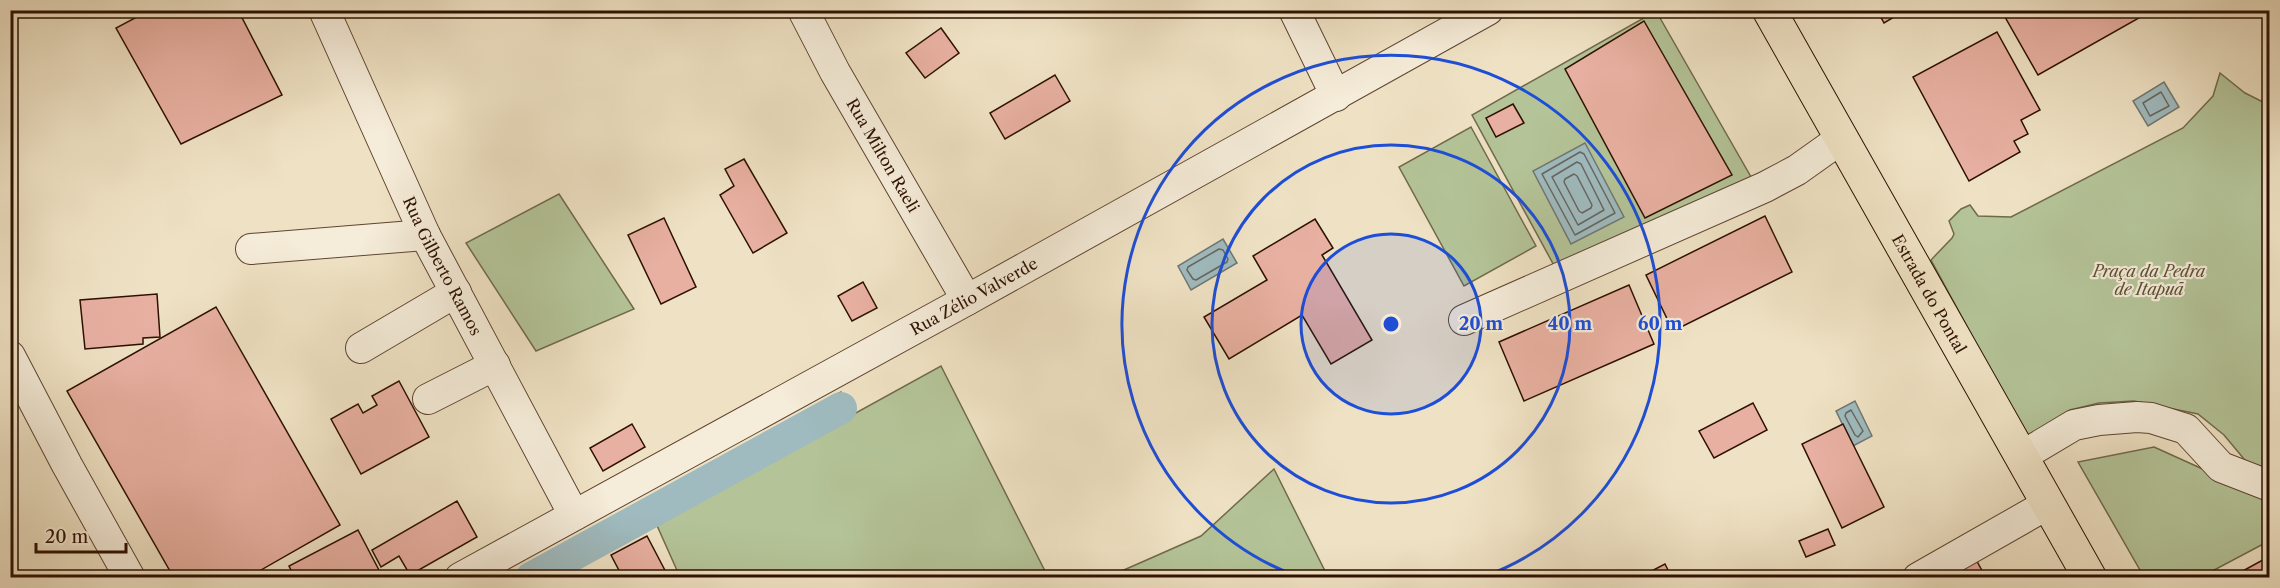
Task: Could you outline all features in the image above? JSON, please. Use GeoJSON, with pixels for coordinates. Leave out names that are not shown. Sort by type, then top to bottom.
{"type":"FeatureCollection","features":[{"type":"Feature","properties":{"kind":"main road","name":"Estrada do Pontal"},"geometry":{"type":"LineString","coordinates":[[1769,10],[2090,578]]}},
{"type":"Feature","properties":{"kind":"street","name":"Rua Gilberto Ramos"},"geometry":{"type":"LineString","coordinates":[[324,10],[425,235],[574,515]]}},
{"type":"Feature","properties":{"kind":"street","name":"Rua Milton Raeli"},"geometry":{"type":"LineString","coordinates":[[803,10],[835,72],[967,300]]}},
{"type":"Feature","properties":{"kind":"street"},"geometry":{"type":"LineString","coordinates":[[1294,10],[1336,96]]}},
{"type":"Feature","properties":{"kind":"street","name":"Rua Zélio Valverde"},"geometry":{"type":"LineString","coordinates":[[460,578],[967,300],[1488,10]]}},
{"type":"Feature","properties":{"kind":"street"},"geometry":{"type":"LineString","coordinates":[[1464,320],[1765,187],[1797,170],[1842,138]]}},
{"type":"Feature","properties":{"kind":"street"},"geometry":{"type":"LineString","coordinates":[[251,249],[425,235]]}},
{"type":"Feature","properties":{"kind":"street"},"geometry":{"type":"LineString","coordinates":[[361,348],[456,292]]}},
{"type":"Feature","properties":{"kind":"street"},"geometry":{"type":"LineString","coordinates":[[10,356],[130,578]]}},
{"type":"Feature","properties":{"kind":"street"},"geometry":{"type":"LineString","coordinates":[[428,399],[495,365]]}},
{"type":"Feature","properties":{"kind":"street"},"geometry":{"type":"LineString","coordinates":[[2022,456],[2074,425],[2099,420],[2151,418],[2186,429],[2221,467],[2270,486]]}},
{"type":"Feature","properties":{"kind":"street"},"geometry":{"type":"LineString","coordinates":[[1918,578],[2048,504]]}},
{"type":"Feature","properties":{"kind":"green space"},"geometry":{"type":"Polygon","coordinates":[[[1656,11],[1751,177],[1557,271],[1472,115],[1656,11]]]}},
{"type":"Feature","properties":{"kind":"green space","name":"Praça da Pedra de Itapuã"},"geometry":{"type":"Polygon","coordinates":[[[2220,73],[2245,93],[2269,105],[2269,479],[2244,459],[2224,435],[2198,414],[2134,401],[2099,403],[2070,410],[2028,439],[1931,260],[1954,234],[1949,221],[1961,209],[1970,205],[1978,216],[2011,217],[2183,128],[2213,96],[2220,73]]]}},
{"type":"Feature","properties":{"kind":"green space"},"geometry":{"type":"Polygon","coordinates":[[[1471,127],[1536,246],[1464,286],[1399,167],[1471,127]]]}},
{"type":"Feature","properties":{"kind":"green space"},"geometry":{"type":"Polygon","coordinates":[[[559,194],[634,309],[536,351],[466,243],[559,194]]]}},
{"type":"Feature","properties":{"kind":"green space"},"geometry":{"type":"Polygon","coordinates":[[[941,366],[1048,577],[680,577],[646,501],[841,392],[854,414],[941,366]]]}},
{"type":"Feature","properties":{"kind":"green space"},"geometry":{"type":"Polygon","coordinates":[[[2154,447],[2269,499],[2269,541],[2201,577],[2144,577],[2078,462],[2154,447]]]}},
{"type":"Feature","properties":{"kind":"green space"},"geometry":{"type":"Polygon","coordinates":[[[1274,469],[1328,577],[1108,577],[1201,536],[1274,469]]]}},
{"type":"Feature","properties":{"kind":"water"},"geometry":{"type":"Polygon","coordinates":[[[2164,82],[2179,107],[2148,126],[2133,101],[2164,82]]]}},
{"type":"Feature","properties":{"kind":"water"},"geometry":{"type":"Polygon","coordinates":[[[1585,143],[1624,217],[1571,244],[1533,171],[1585,143]]]}},
{"type":"Feature","properties":{"kind":"water"},"geometry":{"type":"Polygon","coordinates":[[[1223,239],[1237,263],[1191,290],[1178,266],[1223,239]]]}},
{"type":"Feature","properties":{"kind":"water"},"geometry":{"type":"Polygon","coordinates":[[[1855,401],[1872,436],[1853,446],[1836,411],[1855,401]]]}},
{"type":"Feature","properties":{"kind":"building"},"geometry":{"type":"Polygon","coordinates":[[[150,10],[238,10],[282,95],[181,144],[116,28],[150,10]]]}},
{"type":"Feature","properties":{"kind":"building"},"geometry":{"type":"Polygon","coordinates":[[[1877,10],[1906,10],[1884,23],[1877,10]]]}},
{"type":"Feature","properties":{"kind":"building"},"geometry":{"type":"Polygon","coordinates":[[[2001,10],[2153,10],[2038,75],[2001,10]]]}},
{"type":"Feature","properties":{"kind":"building"},"geometry":{"type":"Polygon","coordinates":[[[1644,21],[1732,175],[1645,218],[1565,69],[1644,21]]]}},
{"type":"Feature","properties":{"kind":"building"},"geometry":{"type":"Polygon","coordinates":[[[941,28],[959,53],[925,78],[906,53],[941,28]]]}},
{"type":"Feature","properties":{"kind":"building"},"geometry":{"type":"Polygon","coordinates":[[[1997,32],[2040,110],[2021,120],[2028,134],[2014,141],[2020,152],[1969,181],[1913,77],[1997,32]]]}},
{"type":"Feature","properties":{"kind":"building"},"geometry":{"type":"Polygon","coordinates":[[[1055,75],[1070,101],[1005,139],[990,113],[1055,75]]]}},
{"type":"Feature","properties":{"kind":"building"},"geometry":{"type":"Polygon","coordinates":[[[1513,104],[1524,123],[1496,137],[1486,118],[1513,104]]]}},
{"type":"Feature","properties":{"kind":"building"},"geometry":{"type":"Polygon","coordinates":[[[744,159],[787,233],[753,253],[720,195],[734,186],[725,169],[744,159]]]}},
{"type":"Feature","properties":{"kind":"building"},"geometry":{"type":"Polygon","coordinates":[[[1765,216],[1792,272],[1673,331],[1646,275],[1765,216]]]}},
{"type":"Feature","properties":{"kind":"building"},"geometry":{"type":"Polygon","coordinates":[[[664,218],[696,287],[661,304],[628,235],[664,218]]]}},
{"type":"Feature","properties":{"kind":"building"},"geometry":{"type":"Polygon","coordinates":[[[1315,219],[1333,248],[1322,255],[1372,340],[1331,364],[1302,315],[1229,359],[1204,317],[1267,280],[1253,256],[1315,219]]]}},
{"type":"Feature","properties":{"kind":"building"},"geometry":{"type":"Polygon","coordinates":[[[863,282],[877,308],[852,321],[838,296],[863,282]]]}},
{"type":"Feature","properties":{"kind":"building"},"geometry":{"type":"Polygon","coordinates":[[[1629,285],[1654,344],[1524,401],[1499,342],[1629,285]]]}},
{"type":"Feature","properties":{"kind":"building"},"geometry":{"type":"Polygon","coordinates":[[[157,294],[160,337],[143,338],[143,344],[85,349],[80,300],[157,294]]]}},
{"type":"Feature","properties":{"kind":"building"},"geometry":{"type":"Polygon","coordinates":[[[216,307],[340,525],[247,578],[174,578],[67,391],[216,307]]]}},
{"type":"Feature","properties":{"kind":"building"},"geometry":{"type":"Polygon","coordinates":[[[399,381],[429,437],[361,474],[331,419],[358,404],[363,413],[377,405],[372,396],[399,381]]]}},
{"type":"Feature","properties":{"kind":"building"},"geometry":{"type":"Polygon","coordinates":[[[1753,403],[1767,430],[1714,458],[1699,431],[1753,403]]]}},
{"type":"Feature","properties":{"kind":"building"},"geometry":{"type":"Polygon","coordinates":[[[632,424],[645,447],[603,471],[590,448],[632,424]]]}},
{"type":"Feature","properties":{"kind":"building"},"geometry":{"type":"Polygon","coordinates":[[[1843,424],[1884,507],[1842,528],[1802,444],[1843,424]]]}},
{"type":"Feature","properties":{"kind":"building"},"geometry":{"type":"Polygon","coordinates":[[[457,501],[477,537],[410,575],[399,556],[381,567],[372,550],[457,501]]]}},
{"type":"Feature","properties":{"kind":"building"},"geometry":{"type":"Polygon","coordinates":[[[1828,529],[1835,545],[1806,557],[1799,541],[1828,529]]]}},
{"type":"Feature","properties":{"kind":"building"},"geometry":{"type":"Polygon","coordinates":[[[358,530],[381,574],[374,578],[295,578],[289,566],[358,530]]]}},
{"type":"Feature","properties":{"kind":"building"},"geometry":{"type":"Polygon","coordinates":[[[647,536],[669,578],[623,578],[611,555],[647,536]]]}},
{"type":"Feature","properties":{"kind":"building"},"geometry":{"type":"Polygon","coordinates":[[[1973,554],[1986,578],[1932,578],[1973,554]]]}},
{"type":"Feature","properties":{"kind":"building"},"geometry":{"type":"Polygon","coordinates":[[[2270,556],[2270,578],[2230,578],[2270,556]]]}},
{"type":"Feature","properties":{"kind":"building"},"geometry":{"type":"Polygon","coordinates":[[[1665,564],[1672,578],[1638,578],[1665,564]]]}},
{"type":"Feature","properties":{"kind":"waterway"},"geometry":{"type":"LineString","coordinates":[[531,578],[841,408]]}}]}
